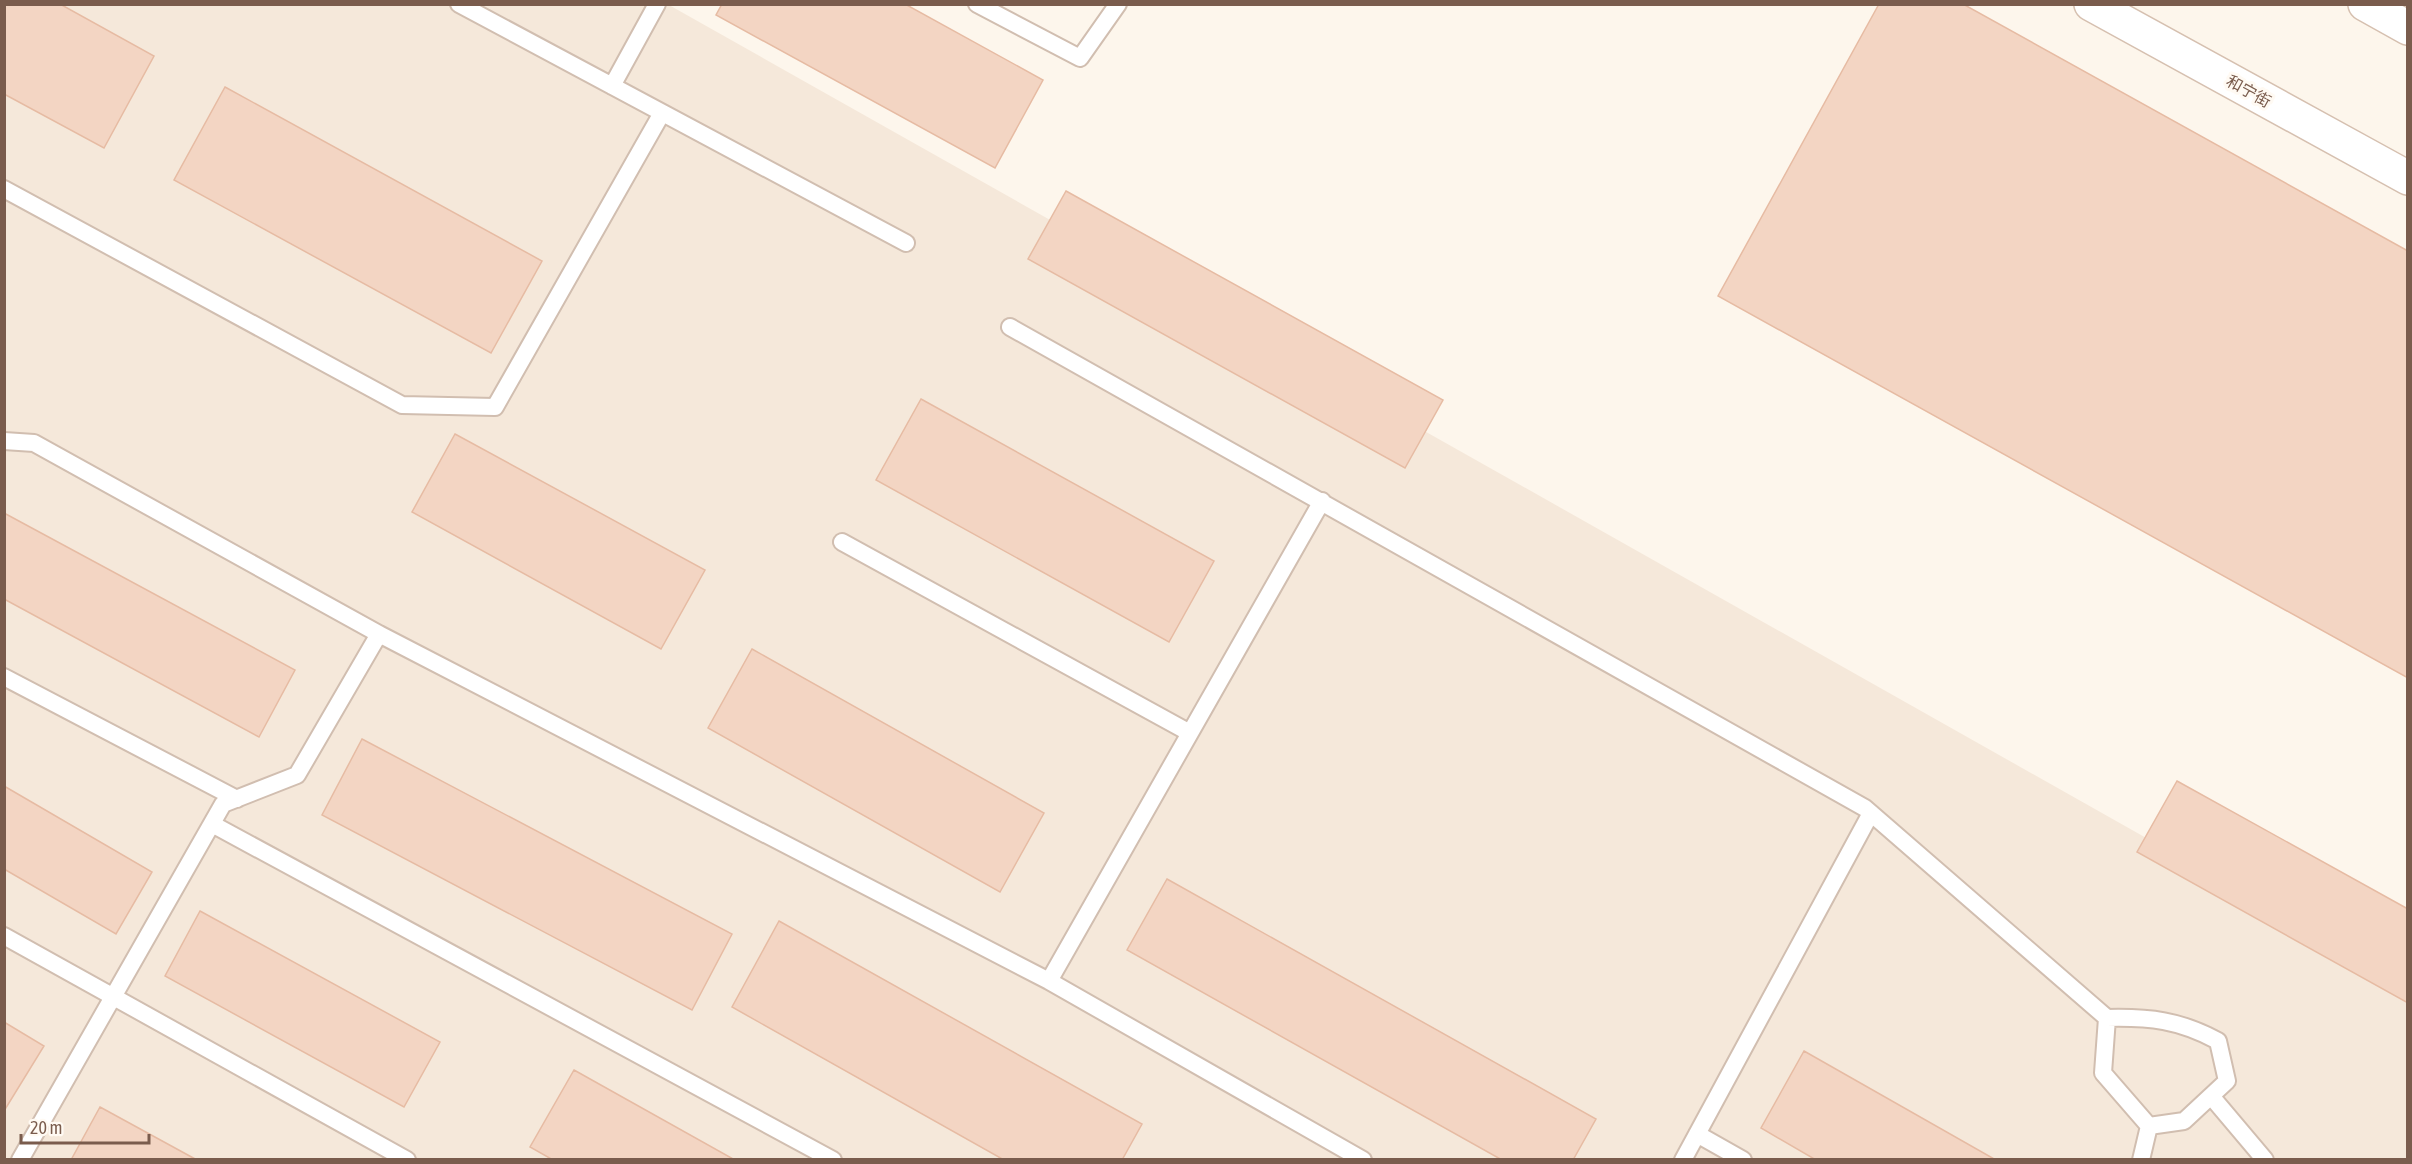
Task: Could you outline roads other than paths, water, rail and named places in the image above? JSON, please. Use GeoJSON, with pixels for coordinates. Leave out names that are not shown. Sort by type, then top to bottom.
{"type":"FeatureCollection","features":[{"type":"Feature","properties":{"kind":"main road","name":"和宁街"},"geometry":{"type":"LineString","coordinates":[[2091,4],[2408,178]]}},
{"type":"Feature","properties":{"kind":"main road"},"geometry":{"type":"LineString","coordinates":[[2366,4],[2408,28]]}},
{"type":"Feature","properties":{"kind":"lane"},"geometry":{"type":"LineString","coordinates":[[459,4],[906,243]]}},
{"type":"Feature","properties":{"kind":"lane"},"geometry":{"type":"LineString","coordinates":[[612,86],[657,4]]}},
{"type":"Feature","properties":{"kind":"lane"},"geometry":{"type":"LineString","coordinates":[[977,4],[1080,58],[1118,4]]}},
{"type":"Feature","properties":{"kind":"lane"},"geometry":{"type":"LineString","coordinates":[[4,189],[402,405],[495,406],[662,113]]}},
{"type":"Feature","properties":{"kind":"lane"},"geometry":{"type":"LineString","coordinates":[[1010,327],[1322,501],[1870,813],[2107,1018],[2148,1017],[2195,1029],[2218,1041],[2227,1081],[2184,1121],[2150,1126]]}},
{"type":"Feature","properties":{"kind":"lane"},"geometry":{"type":"LineString","coordinates":[[4,441],[34,443],[379,634],[1049,981],[1364,1160]]}},
{"type":"Feature","properties":{"kind":"lane"},"geometry":{"type":"LineString","coordinates":[[1049,981],[1322,501]]}},
{"type":"Feature","properties":{"kind":"lane"},"geometry":{"type":"LineString","coordinates":[[842,542],[1190,733]]}},
{"type":"Feature","properties":{"kind":"lane"},"geometry":{"type":"LineString","coordinates":[[20,1160],[223,804],[297,775],[379,634]]}},
{"type":"Feature","properties":{"kind":"lane"},"geometry":{"type":"LineString","coordinates":[[4,677],[237,799]]}},
{"type":"Feature","properties":{"kind":"lane"},"geometry":{"type":"LineString","coordinates":[[1683,1160],[1870,813]]}},
{"type":"Feature","properties":{"kind":"lane"},"geometry":{"type":"LineString","coordinates":[[212,824],[833,1160]]}},
{"type":"Feature","properties":{"kind":"lane"},"geometry":{"type":"LineString","coordinates":[[4,936],[114,995],[407,1160]]}},
{"type":"Feature","properties":{"kind":"lane"},"geometry":{"type":"LineString","coordinates":[[2107,1018],[2103,1073],[2150,1126]]}},
{"type":"Feature","properties":{"kind":"lane"},"geometry":{"type":"LineString","coordinates":[[2211,1096],[2265,1160]]}},
{"type":"Feature","properties":{"kind":"lane"},"geometry":{"type":"LineString","coordinates":[[2141,1160],[2150,1126]]}},
{"type":"Feature","properties":{"kind":"lane"},"geometry":{"type":"LineString","coordinates":[[1697,1134],[1743,1160]]}}]}
